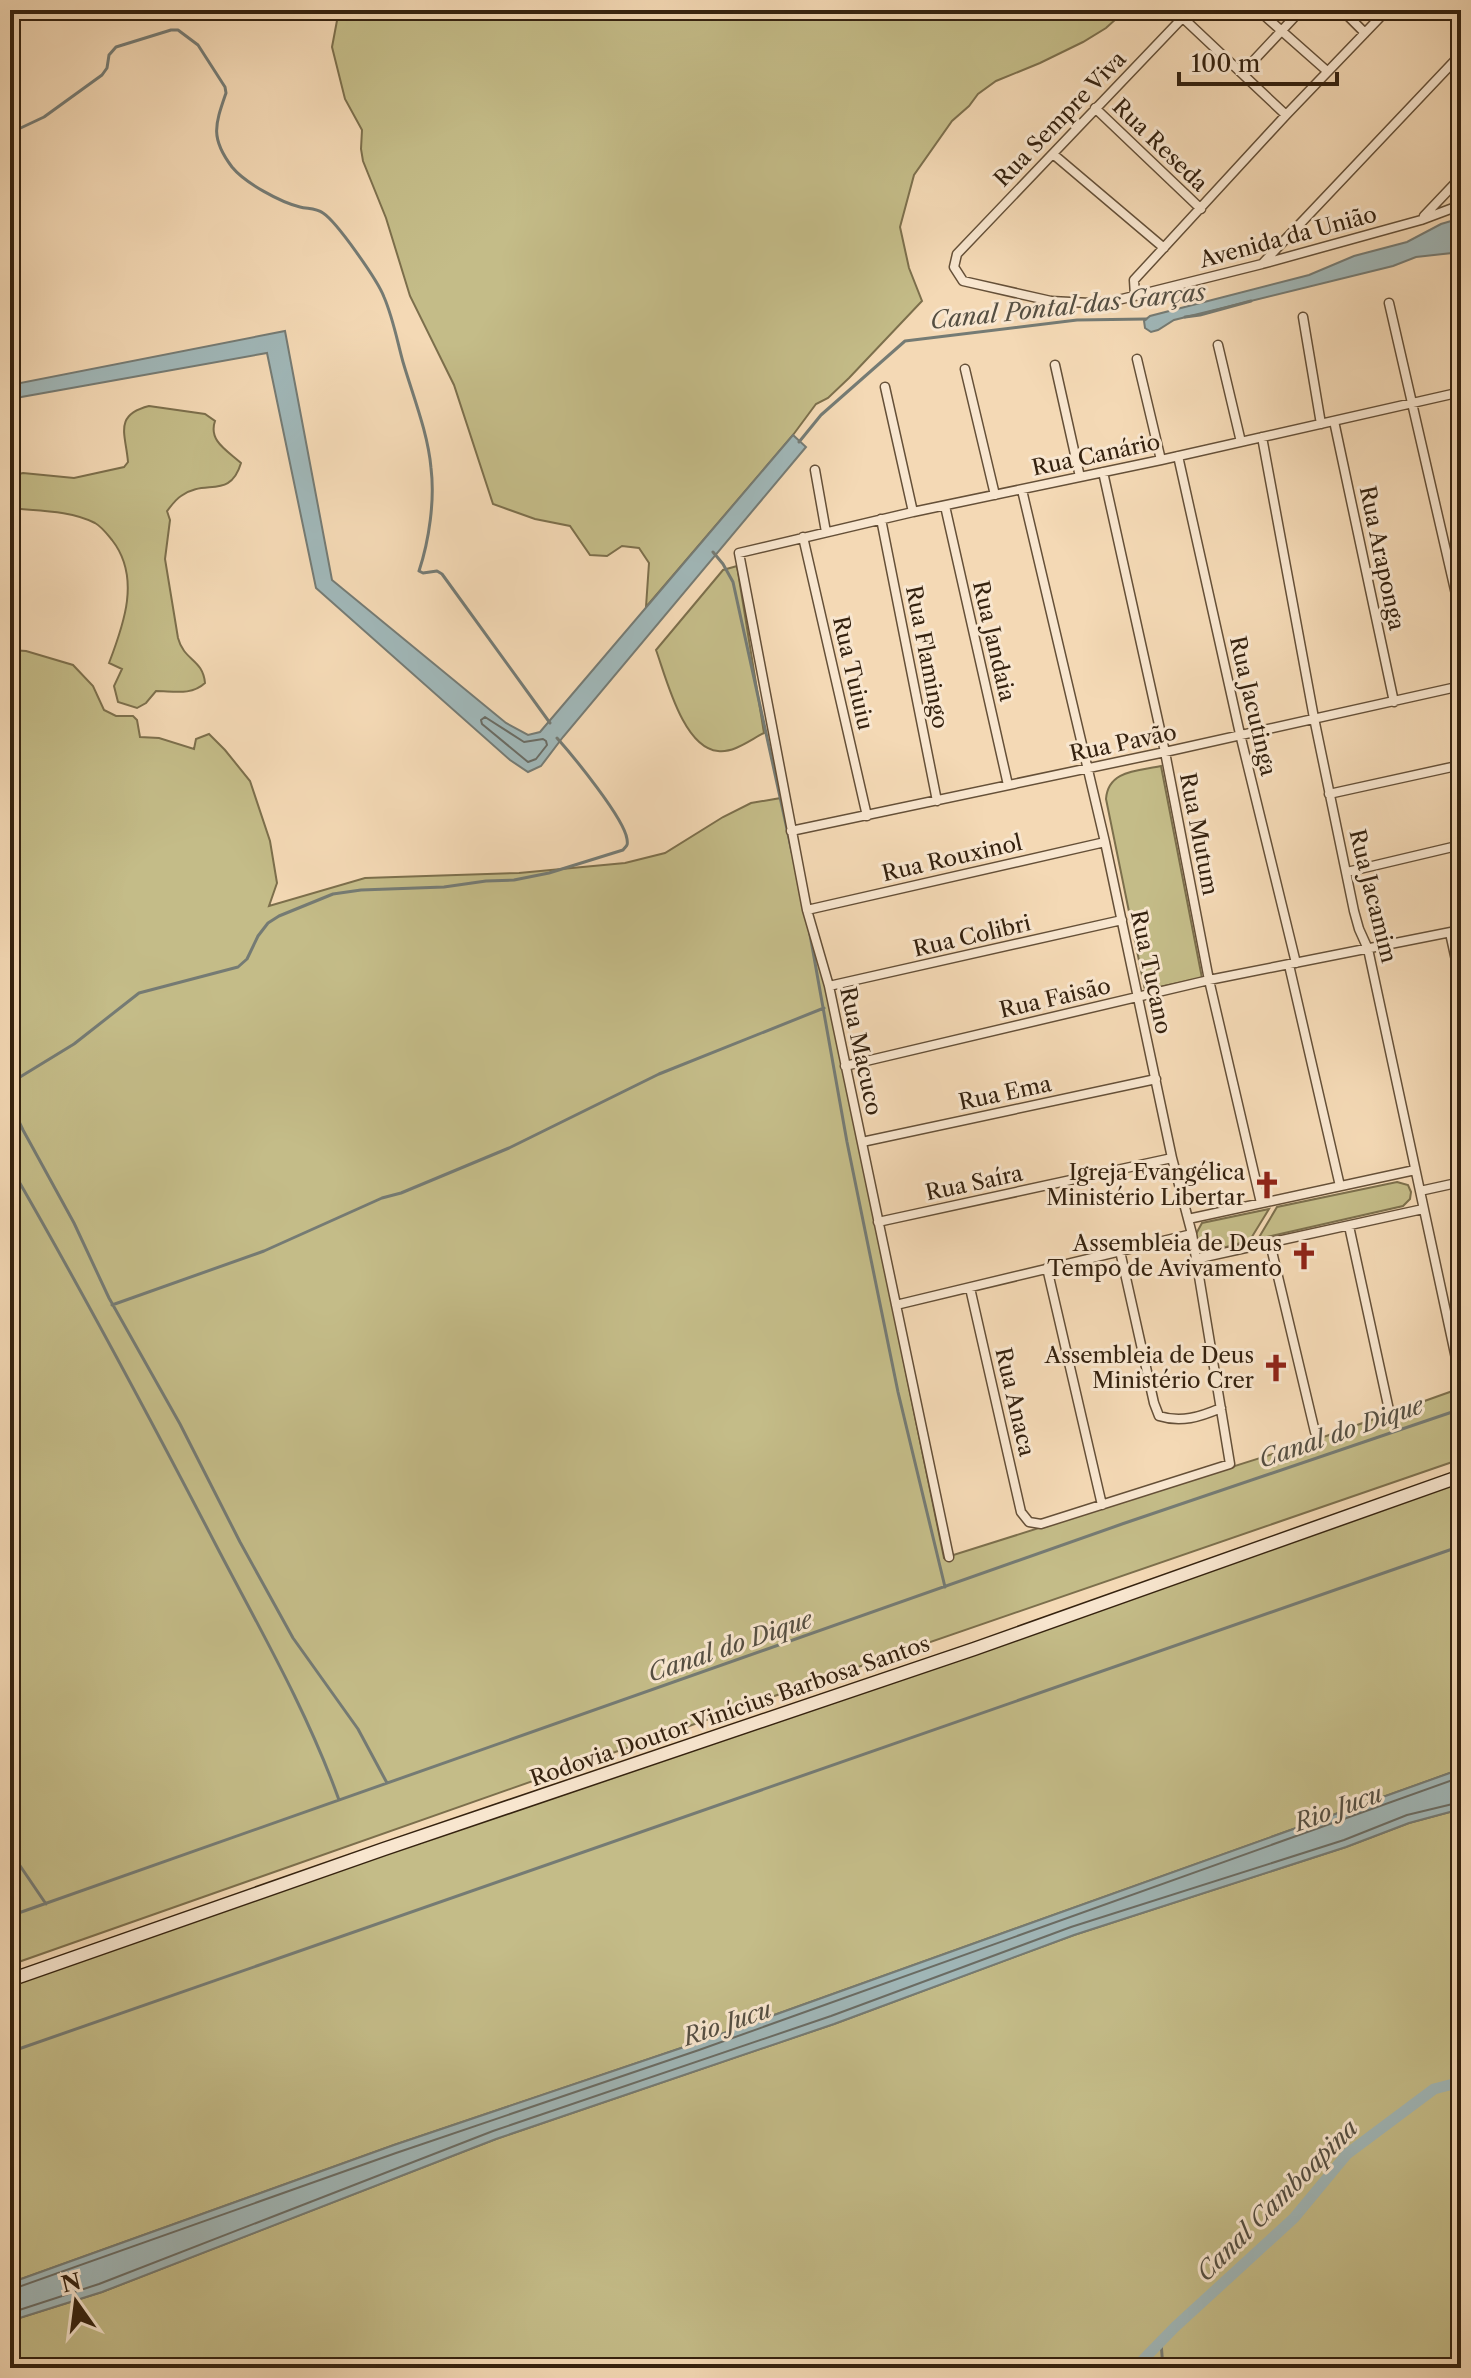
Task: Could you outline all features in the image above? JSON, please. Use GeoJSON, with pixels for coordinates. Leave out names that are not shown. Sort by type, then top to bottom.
{"type":"FeatureCollection","features":[{"type":"Feature","properties":{"kind":"main road","name":"Rodovia Doutor Vinícius Barbosa Santos"},"geometry":{"type":"LineString","coordinates":[[10,1980],[384,1849],[989,1644],[1461,1476]]}},
{"type":"Feature","properties":{"kind":"street","name":"Rua Sempre Viva"},"geometry":{"type":"LineString","coordinates":[[957,254],[1190,10]]}},
{"type":"Feature","properties":{"kind":"street"},"geometry":{"type":"LineString","coordinates":[[1258,10],[1327,71]]}},
{"type":"Feature","properties":{"kind":"street"},"geometry":{"type":"LineString","coordinates":[[1242,73],[1301,10]]}},
{"type":"Feature","properties":{"kind":"street"},"geometry":{"type":"LineString","coordinates":[[1342,10],[1365,33]]}},
{"type":"Feature","properties":{"kind":"street"},"geometry":{"type":"LineString","coordinates":[[1135,296],[1134,280],[1387,10]]}},
{"type":"Feature","properties":{"kind":"street"},"geometry":{"type":"LineString","coordinates":[[1183,18],[1286,115]]}},
{"type":"Feature","properties":{"kind":"street"},"geometry":{"type":"LineString","coordinates":[[1262,264],[1461,54]]}},
{"type":"Feature","properties":{"kind":"street","name":"Rua Reseda"},"geometry":{"type":"LineString","coordinates":[[1095,108],[1201,209]]}},
{"type":"Feature","properties":{"kind":"street"},"geometry":{"type":"LineString","coordinates":[[1053,154],[1164,248]]}},
{"type":"Feature","properties":{"kind":"street"},"geometry":{"type":"LineString","coordinates":[[1421,220],[1461,177]]}},
{"type":"Feature","properties":{"kind":"street","name":"Avenida da União"},"geometry":{"type":"LineString","coordinates":[[957,254],[954,263],[956,272],[969,283],[1051,301],[1099,302],[1262,264],[1421,220],[1461,205]]}},
{"type":"Feature","properties":{"kind":"street"},"geometry":{"type":"LineString","coordinates":[[1389,303],[1461,616]]}},
{"type":"Feature","properties":{"kind":"street"},"geometry":{"type":"LineString","coordinates":[[1303,317],[1321,424]]}},
{"type":"Feature","properties":{"kind":"street"},"geometry":{"type":"LineString","coordinates":[[1218,345],[1241,442]]}},
{"type":"Feature","properties":{"kind":"street"},"geometry":{"type":"LineString","coordinates":[[1137,359],[1161,460]]}},
{"type":"Feature","properties":{"kind":"street"},"geometry":{"type":"LineString","coordinates":[[1055,365],[1080,477]]}},
{"type":"Feature","properties":{"kind":"street"},"geometry":{"type":"LineString","coordinates":[[965,369],[995,495]]}},
{"type":"Feature","properties":{"kind":"street"},"geometry":{"type":"LineString","coordinates":[[885,387],[913,512]]}},
{"type":"Feature","properties":{"kind":"street","name":"Rua Canário"},"geometry":{"type":"LineString","coordinates":[[739,553],[1461,392]]}},
{"type":"Feature","properties":{"kind":"street","name":"Rua Araponga"},"geometry":{"type":"LineString","coordinates":[[1334,421],[1394,702]]}},
{"type":"Feature","properties":{"kind":"street","name":"Rua Jacamim"},"geometry":{"type":"LineString","coordinates":[[1262,437],[1329,794],[1359,929],[1368,949],[1457,1363]]}},
{"type":"Feature","properties":{"kind":"street","name":"Rua Jacutinga"},"geometry":{"type":"LineString","coordinates":[[1178,456],[1340,1186]]}},
{"type":"Feature","properties":{"kind":"street"},"geometry":{"type":"LineString","coordinates":[[815,470],[826,532]]}},
{"type":"Feature","properties":{"kind":"street","name":"Rua Mutum"},"geometry":{"type":"LineString","coordinates":[[1103,472],[1165,752],[1209,980],[1261,1203]]}},
{"type":"Feature","properties":{"kind":"street","name":"Rua Tucano"},"geometry":{"type":"LineString","coordinates":[[1022,490],[1105,842],[1172,1158],[1192,1234],[1230,1464],[1102,1505]]}},
{"type":"Feature","properties":{"kind":"street","name":"Rua Jandaia"},"geometry":{"type":"LineString","coordinates":[[945,506],[1008,785]]}},
{"type":"Feature","properties":{"kind":"street","name":"Rua Flamingo"},"geometry":{"type":"LineString","coordinates":[[881,519],[937,801]]}},
{"type":"Feature","properties":{"kind":"street","name":"Rua Tuiuiu"},"geometry":{"type":"LineString","coordinates":[[803,537],[867,816]]}},
{"type":"Feature","properties":{"kind":"street","name":"Rua Macuco"},"geometry":{"type":"LineString","coordinates":[[739,553],[807,910],[829,986],[949,1557]]}},
{"type":"Feature","properties":{"kind":"street","name":"Rua Pavão"},"geometry":{"type":"LineString","coordinates":[[791,831],[1461,686]]}},
{"type":"Feature","properties":{"kind":"street"},"geometry":{"type":"LineString","coordinates":[[1329,794],[1461,765]]}},
{"type":"Feature","properties":{"kind":"street","name":"Rua Rouxinol"},"geometry":{"type":"LineString","coordinates":[[807,910],[1105,842]]}},
{"type":"Feature","properties":{"kind":"street"},"geometry":{"type":"LineString","coordinates":[[1347,872],[1461,845]]}},
{"type":"Feature","properties":{"kind":"street","name":"Rua Colibri"},"geometry":{"type":"LineString","coordinates":[[829,986],[1122,920]]}},
{"type":"Feature","properties":{"kind":"street","name":"Rua Faisão"},"geometry":{"type":"LineString","coordinates":[[845,1066],[1209,980],[1461,930]]}},
{"type":"Feature","properties":{"kind":"street"},"geometry":{"type":"LineString","coordinates":[[1450,933],[1461,983]]}},
{"type":"Feature","properties":{"kind":"street","name":"Rua Ema"},"geometry":{"type":"LineString","coordinates":[[862,1142],[1156,1079]]}},
{"type":"Feature","properties":{"kind":"street","name":"Rua Saíra"},"geometry":{"type":"LineString","coordinates":[[878,1222],[1172,1158]]}},
{"type":"Feature","properties":{"kind":"street"},"geometry":{"type":"LineString","coordinates":[[1188,1219],[1415,1170]]}},
{"type":"Feature","properties":{"kind":"street"},"geometry":{"type":"LineString","coordinates":[[1420,1191],[1461,1182]]}},
{"type":"Feature","properties":{"kind":"street"},"geometry":{"type":"LineString","coordinates":[[1196,1259],[1423,1209]]}},
{"type":"Feature","properties":{"kind":"street"},"geometry":{"type":"LineString","coordinates":[[1349,1226],[1389,1410]]}},
{"type":"Feature","properties":{"kind":"street"},"geometry":{"type":"LineString","coordinates":[[896,1305],[1192,1234]]}},
{"type":"Feature","properties":{"kind":"street"},"geometry":{"type":"LineString","coordinates":[[1270,1243],[1315,1432]]}},
{"type":"Feature","properties":{"kind":"street"},"geometry":{"type":"LineString","coordinates":[[1120,1251],[1159,1416],[1170,1420],[1199,1418],[1221,1408]]}},
{"type":"Feature","properties":{"kind":"street"},"geometry":{"type":"LineString","coordinates":[[1047,1268],[1102,1505]]}},
{"type":"Feature","properties":{"kind":"street","name":"Rua Anaca"},"geometry":{"type":"LineString","coordinates":[[970,1288],[1021,1512],[1029,1522],[1041,1524],[1102,1505]]}},
{"type":"Feature","properties":{"kind":"shaded area"},"geometry":{"type":"Polygon","coordinates":[[[339,10],[1126,10],[1106,28],[1083,42],[996,81],[978,94],[952,121],[914,175],[900,227],[909,268],[922,301],[849,378],[828,398],[816,404],[646,607],[649,563],[639,548],[622,546],[607,556],[590,555],[570,526],[535,519],[493,504],[454,385],[410,296],[386,218],[363,161],[362,130],[345,99],[332,47],[339,10]]]}},
{"type":"Feature","properties":{"kind":"shaded area"},"geometry":{"type":"Polygon","coordinates":[[[149,406],[205,414],[215,421],[217,440],[241,463],[236,474],[224,485],[190,491],[177,499],[167,511],[170,520],[165,559],[178,638],[184,651],[201,669],[205,683],[188,691],[156,691],[137,708],[118,702],[114,686],[122,669],[109,663],[127,601],[126,569],[121,554],[95,523],[53,512],[10,508],[10,476],[23,473],[74,478],[124,467],[128,462],[124,435],[126,421],[130,415],[149,406]]]}},
{"type":"Feature","properties":{"kind":"shaded area"},"geometry":{"type":"Polygon","coordinates":[[[737,566],[764,733],[736,748],[718,751],[706,747],[686,725],[656,650],[723,570],[737,566]]]}},
{"type":"Feature","properties":{"kind":"shaded area"},"geometry":{"type":"Polygon","coordinates":[[[10,650],[26,651],[73,665],[93,686],[104,710],[116,716],[133,716],[137,720],[140,737],[159,738],[194,749],[196,739],[209,734],[250,781],[270,841],[277,883],[269,906],[365,878],[519,873],[625,863],[665,853],[751,803],[781,798],[815,927],[944,1558],[1301,1445],[1461,1388],[1461,1459],[10,1965],[10,650]]]}},
{"type":"Feature","properties":{"kind":"shaded area"},"geometry":{"type":"Polygon","coordinates":[[[1161,766],[1202,978],[1145,990],[1106,799],[1108,789],[1118,777],[1161,766]]]}},
{"type":"Feature","properties":{"kind":"shaded area"},"geometry":{"type":"Polygon","coordinates":[[[1397,1182],[1408,1185],[1411,1192],[1410,1199],[1403,1206],[1258,1239],[1277,1207],[1397,1182]]]}},
{"type":"Feature","properties":{"kind":"shaded area"},"geometry":{"type":"Polygon","coordinates":[[[1269,1209],[1250,1240],[1218,1249],[1204,1247],[1199,1242],[1196,1234],[1202,1223],[1269,1209]]]}},
{"type":"Feature","properties":{"kind":"shaded area"},"geometry":{"type":"Polygon","coordinates":[[[1461,1478],[1461,1769],[696,2043],[394,2145],[10,2283],[10,1984],[1461,1478]]]}},
{"type":"Feature","properties":{"kind":"shaded area"},"geometry":{"type":"Polygon","coordinates":[[[1461,1809],[1461,2368],[10,2368],[10,2321],[102,2292],[496,2139],[834,2024],[1074,1935],[1346,1847],[1409,1823],[1461,1809]]]}},
{"type":"Feature","properties":{"kind":"water"},"geometry":{"type":"Polygon","coordinates":[[[1461,218],[1461,252],[1416,257],[1393,266],[1174,320],[1151,332],[1145,328],[1144,321],[1150,316],[1309,275],[1354,256],[1407,242],[1441,224],[1461,218]]]}},
{"type":"Feature","properties":{"kind":"water"},"geometry":{"type":"Polygon","coordinates":[[[285,331],[332,580],[506,723],[528,735],[540,732],[793,435],[806,447],[541,766],[528,772],[510,760],[316,588],[267,353],[10,399],[10,385],[285,331]]]}},
{"type":"Feature","properties":{"kind":"water","name":"Rio Jucu"},"geometry":{"type":"Polygon","coordinates":[[[1461,1769],[1461,1809],[1409,1823],[1346,1847],[1074,1935],[834,2024],[496,2139],[102,2292],[10,2321],[10,2283],[394,2145],[696,2043],[1461,1769]]]}},
{"type":"Feature","properties":{"kind":"waterway"},"geometry":{"type":"LineString","coordinates":[[10,133],[44,117],[102,75],[107,68],[109,55],[116,47],[171,30],[178,30],[198,45],[225,87],[217,131],[220,148],[232,167],[273,196],[292,205],[323,213],[347,239],[380,289],[392,321],[429,455],[432,507],[419,571],[442,574],[550,723]]}},
{"type":"Feature","properties":{"kind":"waterway","name":"Canal Pontal das Garças"},"geometry":{"type":"LineString","coordinates":[[1185,317],[1251,301]]}},
{"type":"Feature","properties":{"kind":"waterway","name":"Canal Pontal das Garças"},"geometry":{"type":"LineString","coordinates":[[799,442],[821,415],[905,341],[1077,320],[1146,319]]}},
{"type":"Feature","properties":{"kind":"waterway"},"geometry":{"type":"LineString","coordinates":[[713,552],[733,582],[792,852]]}},
{"type":"Feature","properties":{"kind":"waterway"},"geometry":{"type":"LineString","coordinates":[[10,1093],[20,1077],[74,1044],[139,993],[238,967],[247,959],[268,923],[333,894],[514,880],[549,873],[623,850],[627,839],[617,817],[557,738]]}},
{"type":"Feature","properties":{"kind":"waterway"},"geometry":{"type":"LineString","coordinates":[[809,929],[847,1142],[898,1392],[945,1587]]}},
{"type":"Feature","properties":{"kind":"waterway"},"geometry":{"type":"LineString","coordinates":[[112,1305],[264,1251],[382,1198],[509,1148],[659,1074],[824,1008]]}},
{"type":"Feature","properties":{"kind":"waterway"},"geometry":{"type":"LineString","coordinates":[[10,1096],[23,1130],[74,1223],[109,1298],[180,1424],[240,1542],[293,1638],[358,1729],[387,1783]]}},
{"type":"Feature","properties":{"kind":"waterway"},"geometry":{"type":"LineString","coordinates":[[10,1166],[116,1356],[267,1642],[313,1736],[339,1800]]}},
{"type":"Feature","properties":{"kind":"waterway","name":"Canal do Dique"},"geometry":{"type":"LineString","coordinates":[[10,1916],[1122,1524],[1461,1409]]}},
{"type":"Feature","properties":{"kind":"waterway"},"geometry":{"type":"LineString","coordinates":[[10,2052],[1461,1546]]}},
{"type":"Feature","properties":{"kind":"waterway"},"geometry":{"type":"LineString","coordinates":[[10,1851],[46,1904]]}},
{"type":"Feature","properties":{"kind":"waterway","name":"Canal Camboapina"},"geometry":{"type":"LineString","coordinates":[[1135,2368],[1294,2218],[1347,2154],[1434,2089],[1461,2082]]}},
{"type":"Feature","properties":{"kind":"waterway"},"geometry":{"type":"LineString","coordinates":[[1161,2342],[1163,2368]]}},
{"type":"Feature","properties":{"kind":"place","name":"Igreja Evangélica Ministério Libertar"},"geometry":{"type":"Point","coordinates":[1267,1185]}},
{"type":"Feature","properties":{"kind":"place","name":"Assembleia de Deus Tempo de Avivamento"},"geometry":{"type":"Point","coordinates":[1304,1256]}},
{"type":"Feature","properties":{"kind":"place","name":"Assembleia de Deus Ministério Crer"},"geometry":{"type":"Point","coordinates":[1276,1368]}}]}
